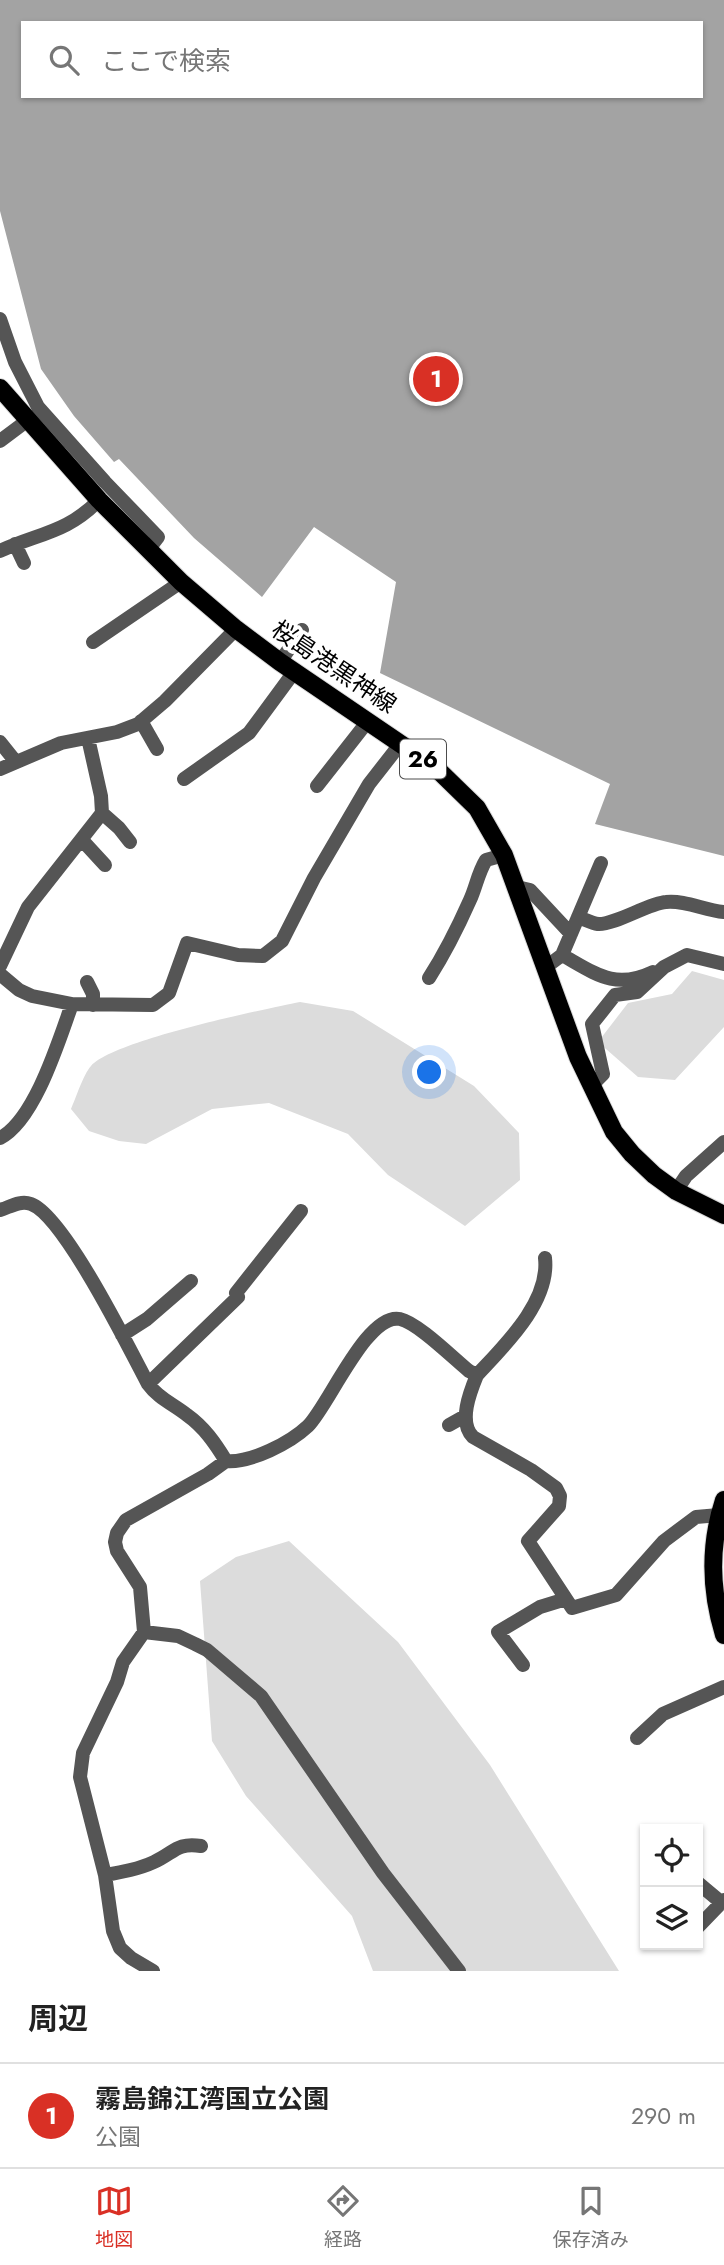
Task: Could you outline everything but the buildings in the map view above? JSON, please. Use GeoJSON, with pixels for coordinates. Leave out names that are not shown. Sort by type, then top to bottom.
{"type":"FeatureCollection","features":[{"type":"Feature","properties":{"kind":"main road","name":"桜島港黒神線"},"geometry":{"type":"LineString","coordinates":[[0,388],[99,500],[181,582],[236,629],[287,667],[436,768],[477,808],[505,855],[591,1086],[614,1132],[632,1154],[676,1191],[724,1215]]}},
{"type":"Feature","properties":{"kind":"main road"},"geometry":{"type":"LineString","coordinates":[[721,1508],[713,1546],[712,1574],[715,1604],[724,1635]]}},
{"type":"Feature","properties":{"kind":"street"},"geometry":{"type":"LineString","coordinates":[[0,318],[15,362],[38,407],[158,537],[148,550]]}},
{"type":"Feature","properties":{"kind":"street"},"geometry":{"type":"LineString","coordinates":[[0,442],[28,420]]}},
{"type":"Feature","properties":{"kind":"street"},"geometry":{"type":"LineString","coordinates":[[0,551],[69,525],[99,500]]}},
{"type":"Feature","properties":{"kind":"street"},"geometry":{"type":"LineString","coordinates":[[15,544],[24,563]]}},
{"type":"Feature","properties":{"kind":"street"},"geometry":{"type":"LineString","coordinates":[[93,642],[181,582]]}},
{"type":"Feature","properties":{"kind":"street"},"geometry":{"type":"LineString","coordinates":[[0,769],[61,743],[117,732],[141,720],[165,701],[236,629]]}},
{"type":"Feature","properties":{"kind":"street"},"geometry":{"type":"LineString","coordinates":[[184,779],[248,733],[287,667],[302,630]]}},
{"type":"Feature","properties":{"kind":"street"},"geometry":{"type":"LineString","coordinates":[[141,720],[157,749]]}},
{"type":"Feature","properties":{"kind":"street"},"geometry":{"type":"LineString","coordinates":[[317,786],[368,721]]}},
{"type":"Feature","properties":{"kind":"street"},"geometry":{"type":"LineString","coordinates":[[0,965],[28,907],[102,813],[101,796],[88,738]]}},
{"type":"Feature","properties":{"kind":"street"},"geometry":{"type":"LineString","coordinates":[[0,742],[16,762]]}},
{"type":"Feature","properties":{"kind":"street"},"geometry":{"type":"LineString","coordinates":[[0,974],[19,990],[32,996],[72,1004],[153,1005],[169,993],[187,943],[238,955],[262,956],[282,941],[314,878],[369,783],[401,743]]}},
{"type":"Feature","properties":{"kind":"street"},"geometry":{"type":"LineString","coordinates":[[102,813],[120,828],[130,842]]}},
{"type":"Feature","properties":{"kind":"street"},"geometry":{"type":"LineString","coordinates":[[82,840],[106,865]]}},
{"type":"Feature","properties":{"kind":"street"},"geometry":{"type":"LineString","coordinates":[[429,978],[472,897],[479,872],[486,860],[505,855]]}},
{"type":"Feature","properties":{"kind":"street"},"geometry":{"type":"LineString","coordinates":[[546,967],[562,955],[601,863]]}},
{"type":"Feature","properties":{"kind":"street"},"geometry":{"type":"LineString","coordinates":[[517,887],[530,890],[571,934]]}},
{"type":"Feature","properties":{"kind":"street"},"geometry":{"type":"LineString","coordinates":[[578,917],[598,924],[661,902],[676,901],[709,911],[724,912]]}},
{"type":"Feature","properties":{"kind":"street"},"geometry":{"type":"LineString","coordinates":[[562,955],[619,982],[633,981],[666,970]]}},
{"type":"Feature","properties":{"kind":"street"},"geometry":{"type":"LineString","coordinates":[[591,1086],[603,1074],[592,1024],[615,995],[637,992],[687,955],[724,964]]}},
{"type":"Feature","properties":{"kind":"street"},"geometry":{"type":"LineString","coordinates":[[87,982],[93,994],[93,1005]]}},
{"type":"Feature","properties":{"kind":"street"},"geometry":{"type":"LineString","coordinates":[[0,1138],[19,1124],[26,1111],[56,1052],[72,1004]]}},
{"type":"Feature","properties":{"kind":"street"},"geometry":{"type":"LineString","coordinates":[[676,1191],[686,1176],[724,1142]]}},
{"type":"Feature","properties":{"kind":"street"},"geometry":{"type":"LineString","coordinates":[[0,1210],[21,1202],[32,1204],[50,1219],[78,1260],[148,1384],[162,1399],[188,1416],[213,1440],[226,1461]]}},
{"type":"Feature","properties":{"kind":"street"},"geometry":{"type":"LineString","coordinates":[[148,1384],[238,1297],[236,1293],[301,1212]]}},
{"type":"Feature","properties":{"kind":"street"},"geometry":{"type":"LineString","coordinates":[[545,1258],[546,1273],[528,1313],[513,1336],[477,1375],[465,1416],[468,1432],[473,1437],[531,1470],[556,1488],[560,1496],[559,1506],[528,1541],[572,1608],[616,1595],[664,1541],[696,1517],[721,1508]]}},
{"type":"Feature","properties":{"kind":"street"},"geometry":{"type":"LineString","coordinates":[[122,1335],[147,1319],[191,1281]]}},
{"type":"Feature","properties":{"kind":"street"},"geometry":{"type":"LineString","coordinates":[[153,1971],[120,1948],[113,1931],[105,1875],[80,1776],[83,1754],[117,1682],[123,1662],[144,1632],[140,1587],[117,1550],[117,1533],[127,1520],[226,1461],[239,1462],[255,1458],[308,1427],[354,1354],[389,1319],[400,1319],[417,1328],[477,1375]]}},
{"type":"Feature","properties":{"kind":"street"},"geometry":{"type":"LineString","coordinates":[[449,1425],[465,1416]]}},
{"type":"Feature","properties":{"kind":"street"},"geometry":{"type":"LineString","coordinates":[[523,1665],[498,1632],[540,1607],[566,1598]]}},
{"type":"Feature","properties":{"kind":"street"},"geometry":{"type":"LineString","coordinates":[[144,1632],[178,1636],[201,1647],[261,1696],[383,1873],[459,1971]]}},
{"type":"Feature","properties":{"kind":"street"},"geometry":{"type":"LineString","coordinates":[[637,1738],[663,1714],[724,1687]]}},
{"type":"Feature","properties":{"kind":"street"},"geometry":{"type":"LineString","coordinates":[[105,1875],[148,1864],[186,1843],[201,1846]]}},
{"type":"Feature","properties":{"kind":"street"},"geometry":{"type":"LineString","coordinates":[[703,1887],[723,1902],[703,1922]]}},
{"type":"Feature","properties":{"kind":"shaded area"},"geometry":{"type":"Polygon","coordinates":[[[0,0],[724,0],[724,856],[595,824],[610,784],[380,673],[396,582],[314,527],[262,597],[194,538],[119,459],[114,462],[74,416],[41,369],[0,211],[0,0]]]}},
{"type":"Feature","properties":{"kind":"shaded area"},"geometry":{"type":"Polygon","coordinates":[[[692,971],[724,980],[724,1027],[675,1080],[638,1077],[598,1042],[628,1003],[672,994],[692,971]]]}},
{"type":"Feature","properties":{"kind":"shaded area"},"geometry":{"type":"Polygon","coordinates":[[[300,1002],[353,1011],[474,1086],[519,1133],[520,1180],[465,1226],[388,1175],[348,1134],[269,1103],[212,1109],[146,1144],[119,1141],[89,1131],[71,1109],[88,1070],[105,1056],[157,1036],[300,1002]]]}},
{"type":"Feature","properties":{"kind":"shaded area"},"geometry":{"type":"Polygon","coordinates":[[[289,1541],[398,1642],[490,1765],[619,1971],[373,1971],[352,1916],[246,1796],[212,1741],[200,1581],[236,1557],[289,1541]]]}},
{"type":"Feature","properties":{"kind":"place","name":"霧島錦江湾国立公園"},"geometry":{"type":"Point","coordinates":[436,379]}}]}
